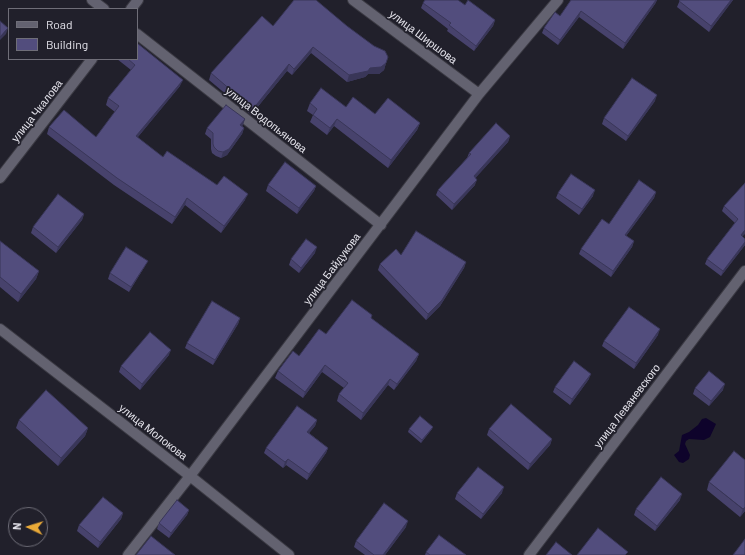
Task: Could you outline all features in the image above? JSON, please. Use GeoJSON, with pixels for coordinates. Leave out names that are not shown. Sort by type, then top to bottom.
{"type":"FeatureCollection","features":[{"type":"Feature","properties":{"kind":"street"},"geometry":{"type":"LineString","coordinates":[[92,0],[103,8]]}},
{"type":"Feature","properties":{"kind":"street"},"geometry":{"type":"LineString","coordinates":[[132,8],[138,0]]}},
{"type":"Feature","properties":{"kind":"street","name":"улица Ширшова"},"geometry":{"type":"LineString","coordinates":[[353,0],[479,94]]}},
{"type":"Feature","properties":{"kind":"street","name":"улица Байдукова"},"geometry":{"type":"LineString","coordinates":[[128,555],[190,476],[479,94],[558,0]]}},
{"type":"Feature","properties":{"kind":"street","name":"улица Водопьянова"},"geometry":{"type":"LineString","coordinates":[[138,35],[381,225]]}},
{"type":"Feature","properties":{"kind":"street","name":"улица Чкалова"},"geometry":{"type":"LineString","coordinates":[[0,178],[91,60]]}},
{"type":"Feature","properties":{"kind":"street","name":"улица Леваневского"},"geometry":{"type":"LineString","coordinates":[[529,555],[745,271]]}},
{"type":"Feature","properties":{"kind":"street","name":"улица Молокова"},"geometry":{"type":"LineString","coordinates":[[0,329],[190,476],[289,555]]}},
{"type":"Feature","properties":{"kind":"shaded area"},"geometry":{"type":"Polygon","coordinates":[[[706,418],[716,424],[710,437],[704,440],[689,439],[686,441],[685,444],[690,455],[689,459],[683,463],[679,462],[674,455],[679,451],[682,435],[689,432],[698,425],[702,419],[706,418]]]}},
{"type":"Feature","properties":{"kind":"building"},"geometry":{"type":"Polygon","coordinates":[[[294,0],[316,0],[374,46],[385,51],[388,57],[386,63],[381,67],[370,68],[368,71],[349,75],[313,47],[294,69],[289,64],[253,109],[211,73],[262,16],[273,26],[294,0]]]}},
{"type":"Feature","properties":{"kind":"building"},"geometry":{"type":"Polygon","coordinates":[[[425,0],[458,0],[465,5],[468,0],[495,20],[476,46],[449,25],[451,23],[423,3],[425,0]]]}},
{"type":"Feature","properties":{"kind":"building"},"geometry":{"type":"Polygon","coordinates":[[[571,0],[656,0],[625,43],[581,11],[560,40],[544,28],[555,12],[560,16],[571,0]]]}},
{"type":"Feature","properties":{"kind":"building"},"geometry":{"type":"Polygon","coordinates":[[[731,0],[711,26],[679,1],[731,0]]]}},
{"type":"Feature","properties":{"kind":"building"},"geometry":{"type":"Polygon","coordinates":[[[0,21],[8,28],[0,37],[0,21]]]}},
{"type":"Feature","properties":{"kind":"building"},"geometry":{"type":"Polygon","coordinates":[[[138,44],[183,80],[136,136],[163,157],[167,151],[217,185],[224,176],[248,194],[224,226],[187,198],[175,217],[117,178],[49,127],[64,110],[96,137],[119,106],[108,98],[135,65],[129,60],[138,60],[138,44]]]}},
{"type":"Feature","properties":{"kind":"building"},"geometry":{"type":"Polygon","coordinates":[[[632,78],[657,95],[628,136],[604,118],[632,78]]]}},
{"type":"Feature","properties":{"kind":"building"},"geometry":{"type":"Polygon","coordinates":[[[321,88],[346,107],[353,97],[375,114],[388,98],[420,123],[391,160],[337,119],[330,128],[313,115],[317,109],[310,103],[321,88]]]}},
{"type":"Feature","properties":{"kind":"building"},"geometry":{"type":"Polygon","coordinates":[[[226,105],[245,119],[240,125],[244,128],[229,149],[223,152],[218,151],[214,147],[213,133],[207,128],[226,105]]]}},
{"type":"Feature","properties":{"kind":"building"},"geometry":{"type":"Polygon","coordinates":[[[496,123],[510,136],[474,176],[477,180],[454,204],[438,190],[471,154],[469,153],[496,123]]]}},
{"type":"Feature","properties":{"kind":"building"},"geometry":{"type":"Polygon","coordinates":[[[285,162],[316,186],[299,208],[268,185],[285,162]]]}},
{"type":"Feature","properties":{"kind":"building"},"geometry":{"type":"Polygon","coordinates":[[[571,174],[595,190],[582,209],[558,193],[571,174]]]}},
{"type":"Feature","properties":{"kind":"building"},"geometry":{"type":"Polygon","coordinates":[[[639,180],[656,192],[625,235],[634,241],[613,271],[581,249],[602,219],[609,224],[639,180]]]}},
{"type":"Feature","properties":{"kind":"building"},"geometry":{"type":"Polygon","coordinates":[[[745,183],[745,230],[741,235],[745,239],[745,242],[723,271],[707,259],[738,219],[724,206],[745,183]]]}},
{"type":"Feature","properties":{"kind":"building"},"geometry":{"type":"Polygon","coordinates":[[[58,194],[84,214],[58,247],[33,227],[58,194]]]}},
{"type":"Feature","properties":{"kind":"building"},"geometry":{"type":"Polygon","coordinates":[[[416,231],[466,262],[442,300],[428,314],[380,264],[396,249],[401,255],[416,231]]]}},
{"type":"Feature","properties":{"kind":"building"},"geometry":{"type":"Polygon","coordinates":[[[306,239],[317,247],[301,268],[291,259],[306,239]]]}},
{"type":"Feature","properties":{"kind":"building"},"geometry":{"type":"Polygon","coordinates":[[[0,241],[39,271],[21,294],[0,277],[0,241]]]}},
{"type":"Feature","properties":{"kind":"building"},"geometry":{"type":"Polygon","coordinates":[[[126,247],[148,261],[131,287],[110,273],[126,247]]]}},
{"type":"Feature","properties":{"kind":"building"},"geometry":{"type":"Polygon","coordinates":[[[352,300],[372,315],[371,318],[419,354],[397,384],[390,379],[363,413],[339,394],[348,383],[325,365],[305,392],[278,371],[293,351],[299,356],[319,329],[326,334],[352,300]]]}},
{"type":"Feature","properties":{"kind":"building"},"geometry":{"type":"Polygon","coordinates":[[[212,301],[240,318],[215,360],[187,343],[212,301]]]}},
{"type":"Feature","properties":{"kind":"building"},"geometry":{"type":"Polygon","coordinates":[[[629,307],[660,329],[636,363],[604,341],[629,307]]]}},
{"type":"Feature","properties":{"kind":"building"},"geometry":{"type":"Polygon","coordinates":[[[150,332],[171,350],[142,384],[121,366],[150,332]]]}},
{"type":"Feature","properties":{"kind":"building"},"geometry":{"type":"Polygon","coordinates":[[[574,361],[591,374],[572,399],[555,387],[574,361]]]}},
{"type":"Feature","properties":{"kind":"building"},"geometry":{"type":"Polygon","coordinates":[[[709,371],[725,384],[711,401],[695,388],[709,371]]]}},
{"type":"Feature","properties":{"kind":"building"},"geometry":{"type":"Polygon","coordinates":[[[46,390],[88,428],[61,458],[19,420],[46,390]]]}},
{"type":"Feature","properties":{"kind":"building"},"geometry":{"type":"Polygon","coordinates":[[[511,404],[552,439],[530,464],[489,429],[511,404]]]}},
{"type":"Feature","properties":{"kind":"building"},"geometry":{"type":"Polygon","coordinates":[[[297,406],[317,420],[307,432],[328,448],[309,474],[288,459],[285,462],[266,448],[297,406]]]}},
{"type":"Feature","properties":{"kind":"building"},"geometry":{"type":"Polygon","coordinates":[[[420,416],[433,427],[422,440],[409,429],[420,416]]]}},
{"type":"Feature","properties":{"kind":"building"},"geometry":{"type":"Polygon","coordinates":[[[734,451],[745,460],[745,507],[743,509],[709,482],[734,451]]]}},
{"type":"Feature","properties":{"kind":"building"},"geometry":{"type":"Polygon","coordinates":[[[478,467],[504,487],[483,514],[457,493],[478,467]]]}},
{"type":"Feature","properties":{"kind":"building"},"geometry":{"type":"Polygon","coordinates":[[[661,477],[682,494],[657,526],[636,509],[661,477]]]}},
{"type":"Feature","properties":{"kind":"building"},"geometry":{"type":"Polygon","coordinates":[[[103,497],[123,513],[100,542],[79,525],[103,497]]]}},
{"type":"Feature","properties":{"kind":"building"},"geometry":{"type":"Polygon","coordinates":[[[177,500],[189,510],[171,533],[159,523],[177,500]]]}},
{"type":"Feature","properties":{"kind":"building"},"geometry":{"type":"Polygon","coordinates":[[[384,503],[408,521],[383,555],[374,555],[356,541],[384,503]]]}},
{"type":"Feature","properties":{"kind":"building"},"geometry":{"type":"Polygon","coordinates":[[[598,528],[628,552],[625,555],[577,555],[598,528]]]}},
{"type":"Feature","properties":{"kind":"building"},"geometry":{"type":"Polygon","coordinates":[[[439,535],[466,555],[430,555],[426,552],[439,535]]]}},
{"type":"Feature","properties":{"kind":"building"},"geometry":{"type":"Polygon","coordinates":[[[151,536],[175,555],[136,555],[151,536]]]}},
{"type":"Feature","properties":{"kind":"building"},"geometry":{"type":"Polygon","coordinates":[[[745,539],[745,555],[733,555],[745,539]]]}},
{"type":"Feature","properties":{"kind":"building"},"geometry":{"type":"Polygon","coordinates":[[[556,542],[572,555],[546,555],[556,542]]]}}]}
